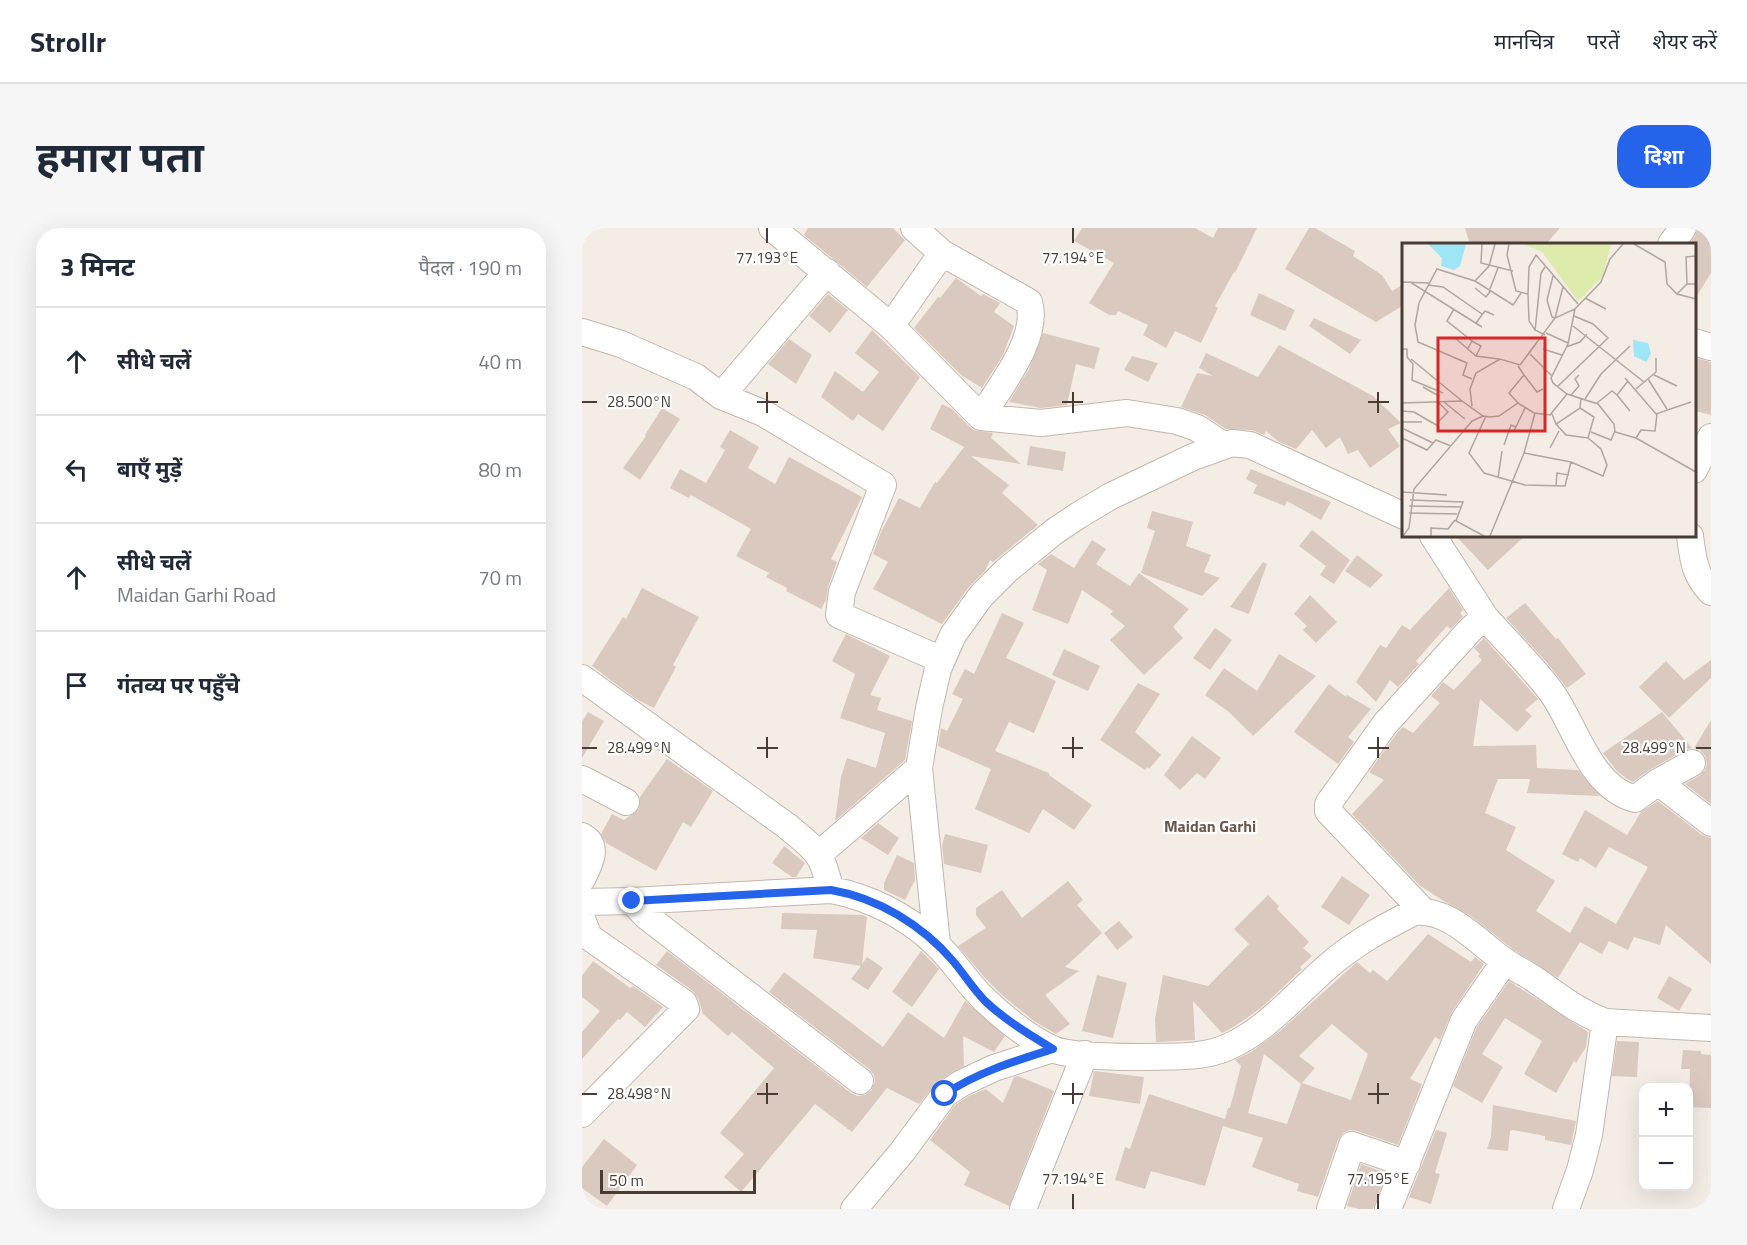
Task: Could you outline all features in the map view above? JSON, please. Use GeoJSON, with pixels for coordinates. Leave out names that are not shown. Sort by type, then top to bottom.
{"type":"FeatureCollection","features":[{"type":"Feature","properties":{"kind":"street"},"geometry":{"type":"LineString","coordinates":[[772,228],[891,326],[981,417],[1041,423],[1126,413],[1177,421],[1197,428],[1223,445]]}},
{"type":"Feature","properties":{"kind":"street"},"geometry":{"type":"LineString","coordinates":[[914,228],[942,253],[1029,302],[1031,309],[1029,334],[981,417]]}},
{"type":"Feature","properties":{"kind":"street"},"geometry":{"type":"LineString","coordinates":[[1672,243],[1683,228]]}},
{"type":"Feature","properties":{"kind":"street"},"geometry":{"type":"LineString","coordinates":[[891,326],[942,253]]}},
{"type":"Feature","properties":{"kind":"street"},"geometry":{"type":"LineString","coordinates":[[722,396],[826,272]]}},
{"type":"Feature","properties":{"kind":"street"},"geometry":{"type":"LineString","coordinates":[[582,332],[621,344],[696,377],[722,396],[763,413],[883,485],[842,592],[839,615],[942,660]]}},
{"type":"Feature","properties":{"kind":"street"},"geometry":{"type":"LineString","coordinates":[[1696,342],[1711,347]]}},
{"type":"Feature","properties":{"kind":"street"},"geometry":{"type":"LineString","coordinates":[[1696,468],[1711,437]]}},
{"type":"Feature","properties":{"kind":"street"},"geometry":{"type":"LineString","coordinates":[[937,944],[920,768],[929,708],[942,660],[953,635],[981,596],[1007,570],[1055,531],[1111,496],[1193,457],[1232,443],[1250,445],[1402,515]]}},
{"type":"Feature","properties":{"kind":"street"},"geometry":{"type":"LineString","coordinates":[[1434,537],[1485,617],[1552,694],[1580,747],[1605,780],[1624,796],[1635,799],[1658,782],[1692,763]]}},
{"type":"Feature","properties":{"kind":"street"},"geometry":{"type":"LineString","coordinates":[[1690,537],[1694,566],[1701,580],[1711,592]]}},
{"type":"Feature","properties":{"kind":"street"},"geometry":{"type":"LineString","coordinates":[[1423,911],[1328,811],[1328,804],[1385,724],[1471,629],[1485,617]]}},
{"type":"Feature","properties":{"kind":"street"},"geometry":{"type":"LineString","coordinates":[[582,678],[787,826],[818,855],[842,892]]}},
{"type":"Feature","properties":{"kind":"street"},"geometry":{"type":"LineString","coordinates":[[818,855],[920,768]]}},
{"type":"Feature","properties":{"kind":"street"},"geometry":{"type":"LineString","coordinates":[[582,779],[626,802]]}},
{"type":"Feature","properties":{"kind":"street"},"geometry":{"type":"LineString","coordinates":[[1658,782],[1711,824]]}},
{"type":"Feature","properties":{"kind":"street"},"geometry":{"type":"LineString","coordinates":[[582,836],[588,839],[592,847],[591,860],[582,879]]}},
{"type":"Feature","properties":{"kind":"street"},"geometry":{"type":"LineString","coordinates":[[582,902],[842,892],[877,904],[928,936],[985,1000],[1024,1031],[1053,1049],[1085,1054],[1134,1057],[1202,1055],[1226,1048],[1263,1025],[1333,962],[1367,936],[1414,912],[1423,911],[1453,921],[1505,961],[1578,1011],[1605,1022],[1711,1028]]}},
{"type":"Feature","properties":{"kind":"street"},"geometry":{"type":"LineString","coordinates":[[632,901],[646,916],[860,1081]]}},
{"type":"Feature","properties":{"kind":"street"},"geometry":{"type":"LineString","coordinates":[[582,919],[589,937],[684,1003],[686,1009],[582,1114]]}},
{"type":"Feature","properties":{"kind":"street"},"geometry":{"type":"LineString","coordinates":[[1388,1209],[1464,1020],[1505,961]]}},
{"type":"Feature","properties":{"kind":"street"},"geometry":{"type":"LineString","coordinates":[[1566,1209],[1589,1135],[1605,1022]]}},
{"type":"Feature","properties":{"kind":"street"},"geometry":{"type":"LineString","coordinates":[[854,1209],[902,1152],[945,1094],[994,1068],[1053,1049]]}},
{"type":"Feature","properties":{"kind":"street"},"geometry":{"type":"LineString","coordinates":[[1023,1209],[1085,1054]]}},
{"type":"Feature","properties":{"kind":"street"},"geometry":{"type":"LineString","coordinates":[[1330,1209],[1352,1145],[1407,1164]]}},
{"type":"Feature","properties":{"kind":"building"},"geometry":{"type":"Polygon","coordinates":[[[808,228],[893,228],[905,240],[867,287],[804,235],[808,228]]]}},
{"type":"Feature","properties":{"kind":"building"},"geometry":{"type":"Polygon","coordinates":[[[1082,228],[1195,228],[1213,238],[1218,228],[1257,228],[1235,273],[1215,306],[1218,308],[1201,343],[1175,331],[1166,348],[1143,335],[1148,325],[1118,311],[1116,315],[1109,315],[1089,303],[1114,263],[1074,241],[1082,228]]]}},
{"type":"Feature","properties":{"kind":"building"},"geometry":{"type":"Polygon","coordinates":[[[1309,228],[1315,228],[1355,251],[1353,256],[1382,275],[1392,291],[1402,285],[1402,306],[1376,322],[1285,269],[1309,228]]]}},
{"type":"Feature","properties":{"kind":"building"},"geometry":{"type":"Polygon","coordinates":[[[1465,228],[1560,228],[1547,243],[1470,243],[1465,228]]]}},
{"type":"Feature","properties":{"kind":"building"},"geometry":{"type":"Polygon","coordinates":[[[1698,228],[1711,228],[1711,273],[1696,297],[1696,243],[1690,243],[1698,228]]]}},
{"type":"Feature","properties":{"kind":"building"},"geometry":{"type":"Polygon","coordinates":[[[956,278],[981,296],[983,294],[1000,303],[994,312],[1014,326],[1003,355],[982,388],[961,375],[914,328],[956,278]]]}},
{"type":"Feature","properties":{"kind":"building"},"geometry":{"type":"Polygon","coordinates":[[[1259,293],[1295,310],[1285,331],[1250,315],[1259,293]]]}},
{"type":"Feature","properties":{"kind":"building"},"geometry":{"type":"Polygon","coordinates":[[[828,294],[848,310],[830,333],[809,316],[828,294]]]}},
{"type":"Feature","properties":{"kind":"building"},"geometry":{"type":"Polygon","coordinates":[[[1314,318],[1361,340],[1350,354],[1309,326],[1314,318]]]}},
{"type":"Feature","properties":{"kind":"building"},"geometry":{"type":"Polygon","coordinates":[[[872,330],[920,377],[883,431],[858,414],[853,421],[821,397],[835,371],[863,392],[879,372],[855,353],[872,330]]]}},
{"type":"Feature","properties":{"kind":"building"},"geometry":{"type":"Polygon","coordinates":[[[1043,333],[1100,348],[1094,369],[1076,364],[1067,405],[1041,408],[1009,402],[1029,369],[1043,333]]]}},
{"type":"Feature","properties":{"kind":"building"},"geometry":{"type":"Polygon","coordinates":[[[789,339],[812,355],[796,384],[768,364],[789,339]]]}},
{"type":"Feature","properties":{"kind":"building"},"geometry":{"type":"Polygon","coordinates":[[[1279,345],[1373,396],[1401,423],[1388,429],[1400,446],[1370,468],[1358,450],[1348,454],[1340,437],[1326,448],[1312,430],[1296,449],[1279,442],[1266,431],[1264,435],[1252,430],[1226,429],[1205,415],[1181,407],[1197,373],[1213,376],[1199,368],[1206,353],[1258,377],[1279,345]]]}},
{"type":"Feature","properties":{"kind":"building"},"geometry":{"type":"Polygon","coordinates":[[[1132,356],[1158,363],[1148,382],[1124,370],[1132,356]]]}},
{"type":"Feature","properties":{"kind":"building"},"geometry":{"type":"Polygon","coordinates":[[[1696,358],[1711,362],[1711,415],[1696,411],[1696,358]]]}},
{"type":"Feature","properties":{"kind":"building"},"geometry":{"type":"Polygon","coordinates":[[[942,404],[952,409],[973,430],[993,433],[991,438],[1021,464],[971,456],[1009,485],[1002,493],[1038,525],[993,562],[990,560],[985,571],[969,587],[942,624],[873,589],[888,562],[873,554],[881,532],[899,498],[920,508],[935,482],[937,483],[964,447],[930,429],[942,404]]]}},
{"type":"Feature","properties":{"kind":"building"},"geometry":{"type":"Polygon","coordinates":[[[662,408],[680,419],[640,480],[623,468],[646,436],[662,408]]]}},
{"type":"Feature","properties":{"kind":"building"},"geometry":{"type":"Polygon","coordinates":[[[730,430],[759,447],[748,468],[775,484],[789,457],[862,497],[831,559],[837,562],[826,600],[821,609],[786,591],[787,588],[766,577],[769,573],[736,556],[751,529],[691,495],[689,498],[670,488],[680,469],[706,483],[725,450],[720,447],[730,430]]]}},
{"type":"Feature","properties":{"kind":"building"},"geometry":{"type":"Polygon","coordinates":[[[1030,446],[1066,452],[1063,471],[1027,465],[1030,446]]]}},
{"type":"Feature","properties":{"kind":"building"},"geometry":{"type":"Polygon","coordinates":[[[1251,469],[1331,502],[1321,520],[1287,501],[1285,506],[1253,493],[1257,485],[1246,479],[1251,469]]]}},
{"type":"Feature","properties":{"kind":"building"},"geometry":{"type":"Polygon","coordinates":[[[1152,511],[1193,522],[1186,546],[1211,555],[1204,572],[1220,578],[1202,596],[1141,573],[1155,531],[1147,528],[1152,511]]]}},
{"type":"Feature","properties":{"kind":"building"},"geometry":{"type":"Polygon","coordinates":[[[1312,530],[1350,560],[1334,584],[1320,575],[1326,566],[1299,546],[1312,530]]]}},
{"type":"Feature","properties":{"kind":"building"},"geometry":{"type":"Polygon","coordinates":[[[1457,537],[1524,537],[1488,570],[1457,537]]]}},
{"type":"Feature","properties":{"kind":"building"},"geometry":{"type":"Polygon","coordinates":[[[1092,540],[1106,549],[1096,564],[1130,586],[1139,573],[1189,609],[1173,627],[1183,638],[1144,675],[1110,640],[1125,626],[1110,614],[1113,611],[1082,590],[1068,624],[1032,610],[1047,570],[1038,564],[1051,554],[1074,568],[1092,540]]]}},
{"type":"Feature","properties":{"kind":"building"},"geometry":{"type":"Polygon","coordinates":[[[1357,555],[1383,575],[1370,588],[1345,571],[1357,555]]]}},
{"type":"Feature","properties":{"kind":"building"},"geometry":{"type":"Polygon","coordinates":[[[1263,562],[1267,564],[1249,614],[1230,607],[1263,562]]]}},
{"type":"Feature","properties":{"kind":"building"},"geometry":{"type":"Polygon","coordinates":[[[642,588],[699,617],[673,665],[676,667],[654,708],[636,699],[592,666],[623,617],[626,619],[642,588]]]}},
{"type":"Feature","properties":{"kind":"building"},"geometry":{"type":"Polygon","coordinates":[[[1449,588],[1463,610],[1460,613],[1463,616],[1451,629],[1447,626],[1416,661],[1419,664],[1398,687],[1390,680],[1376,702],[1356,682],[1380,645],[1386,648],[1402,625],[1410,630],[1449,588]]]}},
{"type":"Feature","properties":{"kind":"building"},"geometry":{"type":"Polygon","coordinates":[[[1310,595],[1337,622],[1316,643],[1303,630],[1307,626],[1294,614],[1310,595]]]}},
{"type":"Feature","properties":{"kind":"building"},"geometry":{"type":"Polygon","coordinates":[[[1525,603],[1556,639],[1558,638],[1586,674],[1567,688],[1506,618],[1525,603]]]}},
{"type":"Feature","properties":{"kind":"building"},"geometry":{"type":"Polygon","coordinates":[[[1002,613],[1024,623],[1006,658],[1056,681],[1034,733],[1009,722],[995,751],[1049,773],[1092,805],[1074,830],[1043,809],[1029,833],[975,809],[991,769],[938,746],[941,728],[947,731],[963,699],[952,694],[965,669],[974,674],[1002,613]]]}},
{"type":"Feature","properties":{"kind":"building"},"geometry":{"type":"Polygon","coordinates":[[[1215,628],[1232,640],[1210,670],[1193,658],[1215,628]]]}},
{"type":"Feature","properties":{"kind":"building"},"geometry":{"type":"Polygon","coordinates":[[[846,634],[890,656],[870,695],[881,698],[877,710],[912,721],[905,760],[835,821],[841,777],[847,758],[876,768],[885,733],[840,718],[855,674],[832,661],[846,634]]]}},
{"type":"Feature","properties":{"kind":"building"},"geometry":{"type":"Polygon","coordinates":[[[1484,638],[1538,699],[1525,710],[1532,716],[1517,732],[1480,699],[1473,746],[1536,745],[1537,768],[1578,770],[1600,796],[1527,793],[1530,779],[1498,779],[1485,813],[1516,827],[1506,850],[1555,881],[1536,911],[1570,933],[1585,906],[1616,924],[1648,867],[1609,847],[1596,868],[1580,858],[1578,862],[1562,854],[1585,810],[1627,835],[1641,812],[1658,801],[1702,835],[1711,838],[1711,964],[1666,925],[1660,945],[1634,937],[1628,950],[1609,941],[1602,954],[1580,942],[1558,978],[1514,950],[1471,916],[1419,885],[1352,814],[1384,780],[1369,772],[1397,733],[1403,727],[1413,733],[1440,703],[1431,696],[1443,682],[1454,690],[1482,660],[1474,648],[1484,638]]]}},
{"type":"Feature","properties":{"kind":"building"},"geometry":{"type":"Polygon","coordinates":[[[1064,649],[1100,666],[1088,691],[1052,675],[1064,649]]]}},
{"type":"Feature","properties":{"kind":"building"},"geometry":{"type":"Polygon","coordinates":[[[1279,654],[1316,676],[1253,736],[1229,712],[1205,695],[1224,668],[1257,691],[1279,654]]]}},
{"type":"Feature","properties":{"kind":"building"},"geometry":{"type":"Polygon","coordinates":[[[1711,660],[1711,678],[1669,718],[1639,687],[1666,661],[1684,680],[1711,660]]]}},
{"type":"Feature","properties":{"kind":"building"},"geometry":{"type":"Polygon","coordinates":[[[1138,683],[1160,694],[1135,732],[1161,755],[1149,769],[1147,767],[1145,770],[1100,740],[1138,683]]]}},
{"type":"Feature","properties":{"kind":"building"},"geometry":{"type":"Polygon","coordinates":[[[1329,684],[1346,697],[1347,695],[1371,709],[1348,737],[1354,742],[1338,764],[1294,732],[1329,684]]]}},
{"type":"Feature","properties":{"kind":"building"},"geometry":{"type":"Polygon","coordinates":[[[588,712],[604,721],[582,758],[582,722],[588,712]]]}},
{"type":"Feature","properties":{"kind":"building"},"geometry":{"type":"Polygon","coordinates":[[[1662,712],[1692,748],[1651,769],[1633,782],[1617,771],[1603,753],[1662,712]]]}},
{"type":"Feature","properties":{"kind":"building"},"geometry":{"type":"Polygon","coordinates":[[[1711,720],[1711,804],[1685,784],[1705,770],[1707,764],[1705,756],[1700,750],[1694,748],[1711,720]]]}},
{"type":"Feature","properties":{"kind":"building"},"geometry":{"type":"Polygon","coordinates":[[[1192,736],[1221,758],[1205,779],[1197,773],[1180,790],[1164,775],[1192,736]]]}},
{"type":"Feature","properties":{"kind":"building"},"geometry":{"type":"Polygon","coordinates":[[[667,759],[713,791],[691,827],[683,822],[656,871],[606,843],[601,834],[612,814],[624,820],[639,809],[640,797],[667,759]]]}},
{"type":"Feature","properties":{"kind":"building"},"geometry":{"type":"Polygon","coordinates":[[[878,823],[899,838],[888,855],[861,838],[878,823]]]}},
{"type":"Feature","properties":{"kind":"building"},"geometry":{"type":"Polygon","coordinates":[[[945,834],[988,845],[981,873],[944,864],[942,846],[945,834]]]}},
{"type":"Feature","properties":{"kind":"building"},"geometry":{"type":"Polygon","coordinates":[[[784,846],[805,863],[796,877],[792,877],[772,863],[784,846]]]}},
{"type":"Feature","properties":{"kind":"building"},"geometry":{"type":"Polygon","coordinates":[[[897,855],[914,863],[915,880],[905,900],[884,890],[884,883],[897,855]]]}},
{"type":"Feature","properties":{"kind":"building"},"geometry":{"type":"Polygon","coordinates":[[[1342,876],[1370,895],[1349,925],[1321,907],[1342,876]]]}},
{"type":"Feature","properties":{"kind":"building"},"geometry":{"type":"Polygon","coordinates":[[[1068,881],[1083,900],[1077,905],[1102,933],[1065,967],[1079,971],[1045,995],[1070,1024],[1056,1034],[1034,1021],[1003,996],[958,946],[986,928],[976,915],[976,908],[1002,890],[1022,918],[1068,881]]]}},
{"type":"Feature","properties":{"kind":"building"},"geometry":{"type":"Polygon","coordinates":[[[1268,895],[1279,906],[1277,909],[1309,942],[1303,948],[1312,956],[1300,967],[1302,969],[1261,1008],[1235,1026],[1222,1033],[1193,1001],[1195,1040],[1156,1042],[1155,1019],[1163,975],[1208,986],[1249,944],[1234,929],[1268,895]]]}},
{"type":"Feature","properties":{"kind":"building"},"geometry":{"type":"Polygon","coordinates":[[[782,913],[867,917],[862,964],[867,957],[883,968],[868,990],[851,979],[861,966],[813,958],[817,930],[781,929],[782,913]]]}},
{"type":"Feature","properties":{"kind":"building"},"geometry":{"type":"Polygon","coordinates":[[[1119,921],[1133,937],[1117,950],[1104,933],[1119,921]]]}},
{"type":"Feature","properties":{"kind":"building"},"geometry":{"type":"Polygon","coordinates":[[[1428,934],[1471,962],[1475,957],[1484,964],[1452,1012],[1440,1040],[1435,1037],[1410,1079],[1422,1084],[1398,1145],[1357,1131],[1350,1130],[1343,1133],[1338,1140],[1318,1197],[1297,1191],[1299,1184],[1252,1167],[1263,1138],[1223,1126],[1205,1186],[1151,1171],[1145,1189],[1115,1180],[1125,1147],[1130,1149],[1149,1094],[1225,1119],[1241,1066],[1235,1060],[1251,1052],[1280,1031],[1357,962],[1370,973],[1373,970],[1387,981],[1428,934]],[[1332,1024],[1299,1056],[1315,1068],[1302,1083],[1351,1100],[1368,1054],[1332,1024]],[[1264,1054],[1248,1113],[1287,1124],[1301,1084],[1264,1054]]]}},
{"type":"Feature","properties":{"kind":"building"},"geometry":{"type":"Polygon","coordinates":[[[667,951],[857,1096],[871,1091],[875,1082],[874,1075],[769,992],[784,972],[883,1047],[908,1012],[944,1038],[965,1001],[1005,1036],[994,1052],[963,1036],[964,1066],[937,1082],[919,1104],[887,1088],[852,1132],[815,1104],[741,1192],[724,1177],[744,1154],[720,1133],[774,1068],[732,1032],[728,1036],[703,1014],[693,991],[656,965],[667,951]]]}},
{"type":"Feature","properties":{"kind":"building"},"geometry":{"type":"Polygon","coordinates":[[[921,951],[939,969],[912,1007],[892,992],[921,951]]]}},
{"type":"Feature","properties":{"kind":"building"},"geometry":{"type":"Polygon","coordinates":[[[593,961],[630,988],[633,986],[663,1007],[645,1027],[627,1012],[582,1059],[582,1032],[600,1011],[582,997],[582,976],[593,961]]]}},
{"type":"Feature","properties":{"kind":"building"},"geometry":{"type":"Polygon","coordinates":[[[1097,975],[1127,983],[1113,1038],[1082,1031],[1097,975]]]}},
{"type":"Feature","properties":{"kind":"building"},"geometry":{"type":"Polygon","coordinates":[[[1669,976],[1692,989],[1679,1011],[1657,998],[1669,976]]]}},
{"type":"Feature","properties":{"kind":"building"},"geometry":{"type":"Polygon","coordinates":[[[1509,981],[1588,1032],[1586,1047],[1576,1063],[1574,1061],[1556,1093],[1524,1074],[1542,1041],[1505,1018],[1482,1054],[1503,1067],[1482,1103],[1453,1086],[1477,1027],[1509,981]]]}},
{"type":"Feature","properties":{"kind":"building"},"geometry":{"type":"Polygon","coordinates":[[[1617,1041],[1639,1042],[1637,1077],[1612,1076],[1617,1041]]]}},
{"type":"Feature","properties":{"kind":"building"},"geometry":{"type":"Polygon","coordinates":[[[1683,1050],[1701,1051],[1701,1054],[1711,1055],[1711,1108],[1693,1107],[1693,1083],[1690,1083],[1690,1069],[1681,1069],[1683,1050]]]}},
{"type":"Feature","properties":{"kind":"building"},"geometry":{"type":"Polygon","coordinates":[[[1094,1071],[1144,1077],[1140,1104],[1089,1096],[1094,1071]]]}},
{"type":"Feature","properties":{"kind":"building"},"geometry":{"type":"Polygon","coordinates":[[[1018,1076],[1054,1091],[1009,1206],[964,1185],[970,1172],[930,1140],[955,1105],[986,1089],[1003,1103],[1014,1077],[1018,1076]]]}},
{"type":"Feature","properties":{"kind":"building"},"geometry":{"type":"Polygon","coordinates":[[[1493,1105],[1576,1121],[1571,1145],[1545,1140],[1545,1136],[1513,1130],[1510,1131],[1508,1151],[1487,1149],[1491,1137],[1493,1105]]]}},
{"type":"Feature","properties":{"kind":"building"},"geometry":{"type":"Polygon","coordinates":[[[1436,1130],[1447,1133],[1435,1173],[1440,1174],[1431,1204],[1409,1197],[1436,1130]]]}},
{"type":"Feature","properties":{"kind":"building"},"geometry":{"type":"Polygon","coordinates":[[[604,1139],[637,1165],[607,1206],[582,1188],[582,1167],[604,1139]]]}},
{"type":"Feature","properties":{"kind":"building"},"geometry":{"type":"Polygon","coordinates":[[[1361,1164],[1386,1173],[1373,1209],[1347,1206],[1361,1164]]]}},
{"type":"Feature","properties":{"kind":"district","name":"Maidan Garhi"},"geometry":{"type":"Point","coordinates":[1210,826]}},
{"type":"Feature","properties":{"kind":"route"},"geometry":{"type":"LineString","coordinates":[[632,901],[831,890],[853,894],[877,904],[928,936],[952,960],[985,1000],[1024,1031],[1053,1049],[994,1068],[945,1094]]}}]}
